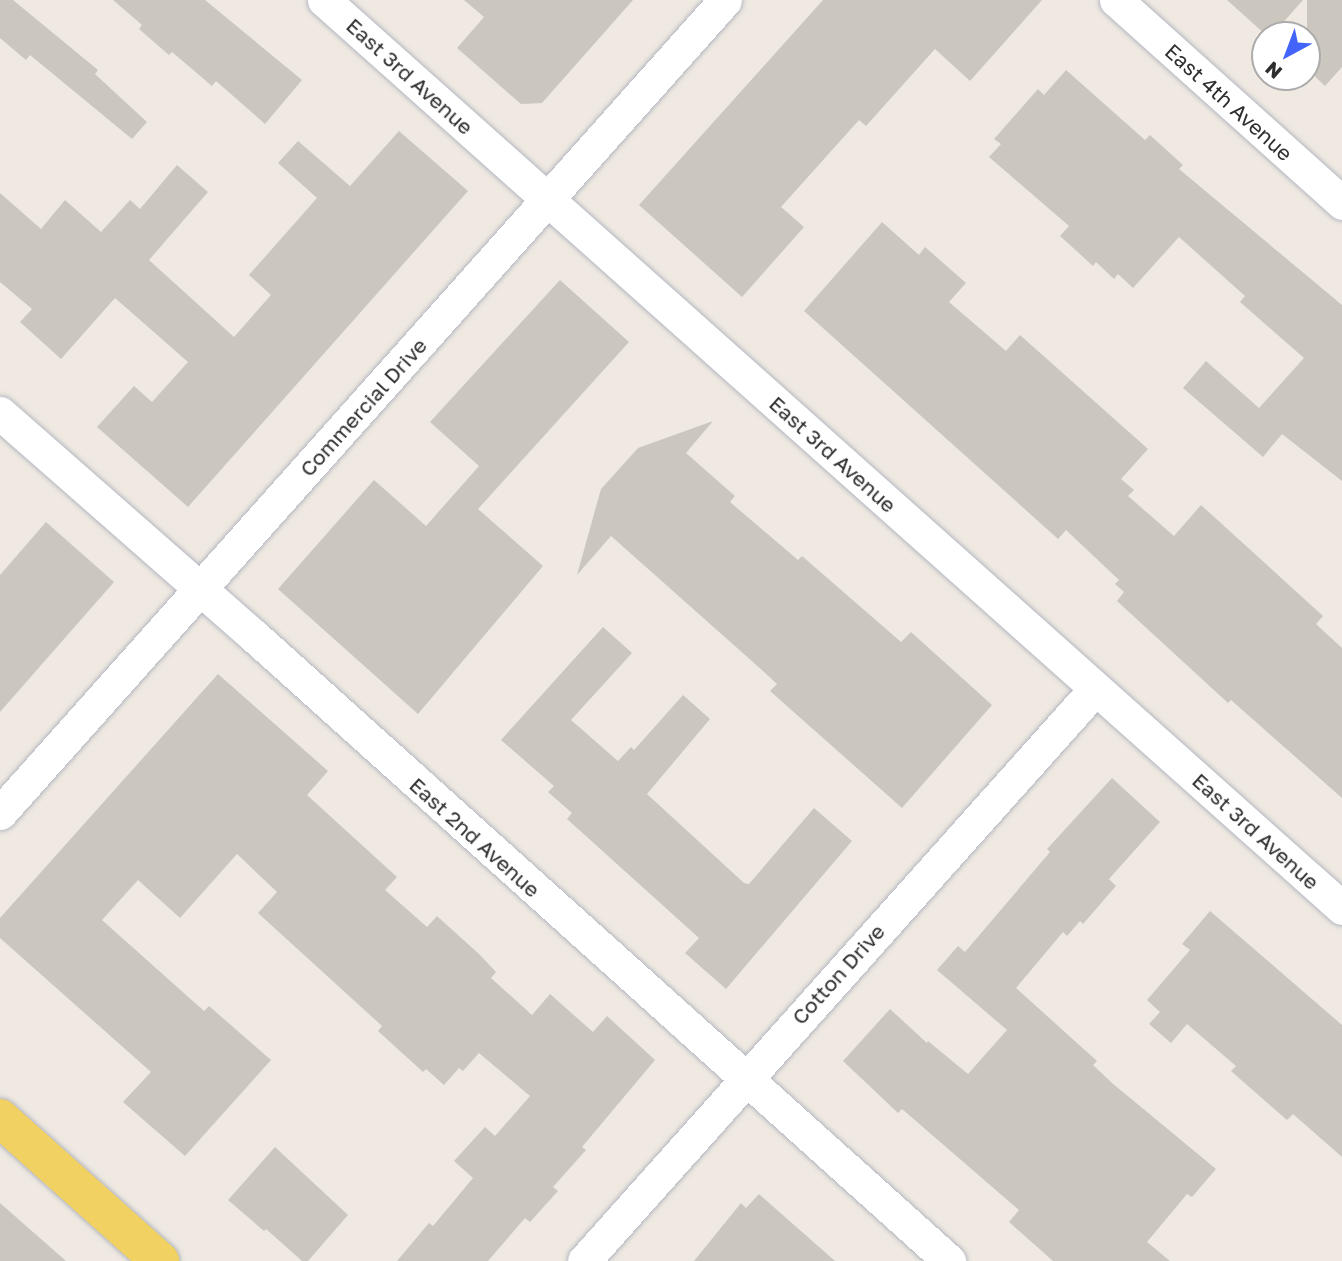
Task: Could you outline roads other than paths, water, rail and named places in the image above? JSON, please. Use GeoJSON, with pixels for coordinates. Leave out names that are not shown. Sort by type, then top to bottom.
{"type":"FeatureCollection","features":[{"type":"Feature","properties":{"kind":"main road"},"geometry":{"type":"LineString","coordinates":[[0,1118],[160,1261]]}},
{"type":"Feature","properties":{"kind":"street","name":"East 3rd Avenue"},"geometry":{"type":"LineString","coordinates":[[324,0],[1342,908]]}},
{"type":"Feature","properties":{"kind":"street","name":"Commercial Drive"},"geometry":{"type":"LineString","coordinates":[[0,813],[725,0]]}},
{"type":"Feature","properties":{"kind":"street","name":"East 4th Avenue"},"geometry":{"type":"LineString","coordinates":[[1116,0],[1342,203]]}},
{"type":"Feature","properties":{"kind":"street","name":"East 2nd Avenue"},"geometry":{"type":"LineString","coordinates":[[0,413],[200,588],[744,1080],[949,1261]]}},
{"type":"Feature","properties":{"kind":"street","name":"Cotton Drive"},"geometry":{"type":"LineString","coordinates":[[584,1261],[1095,689]]}}]}
